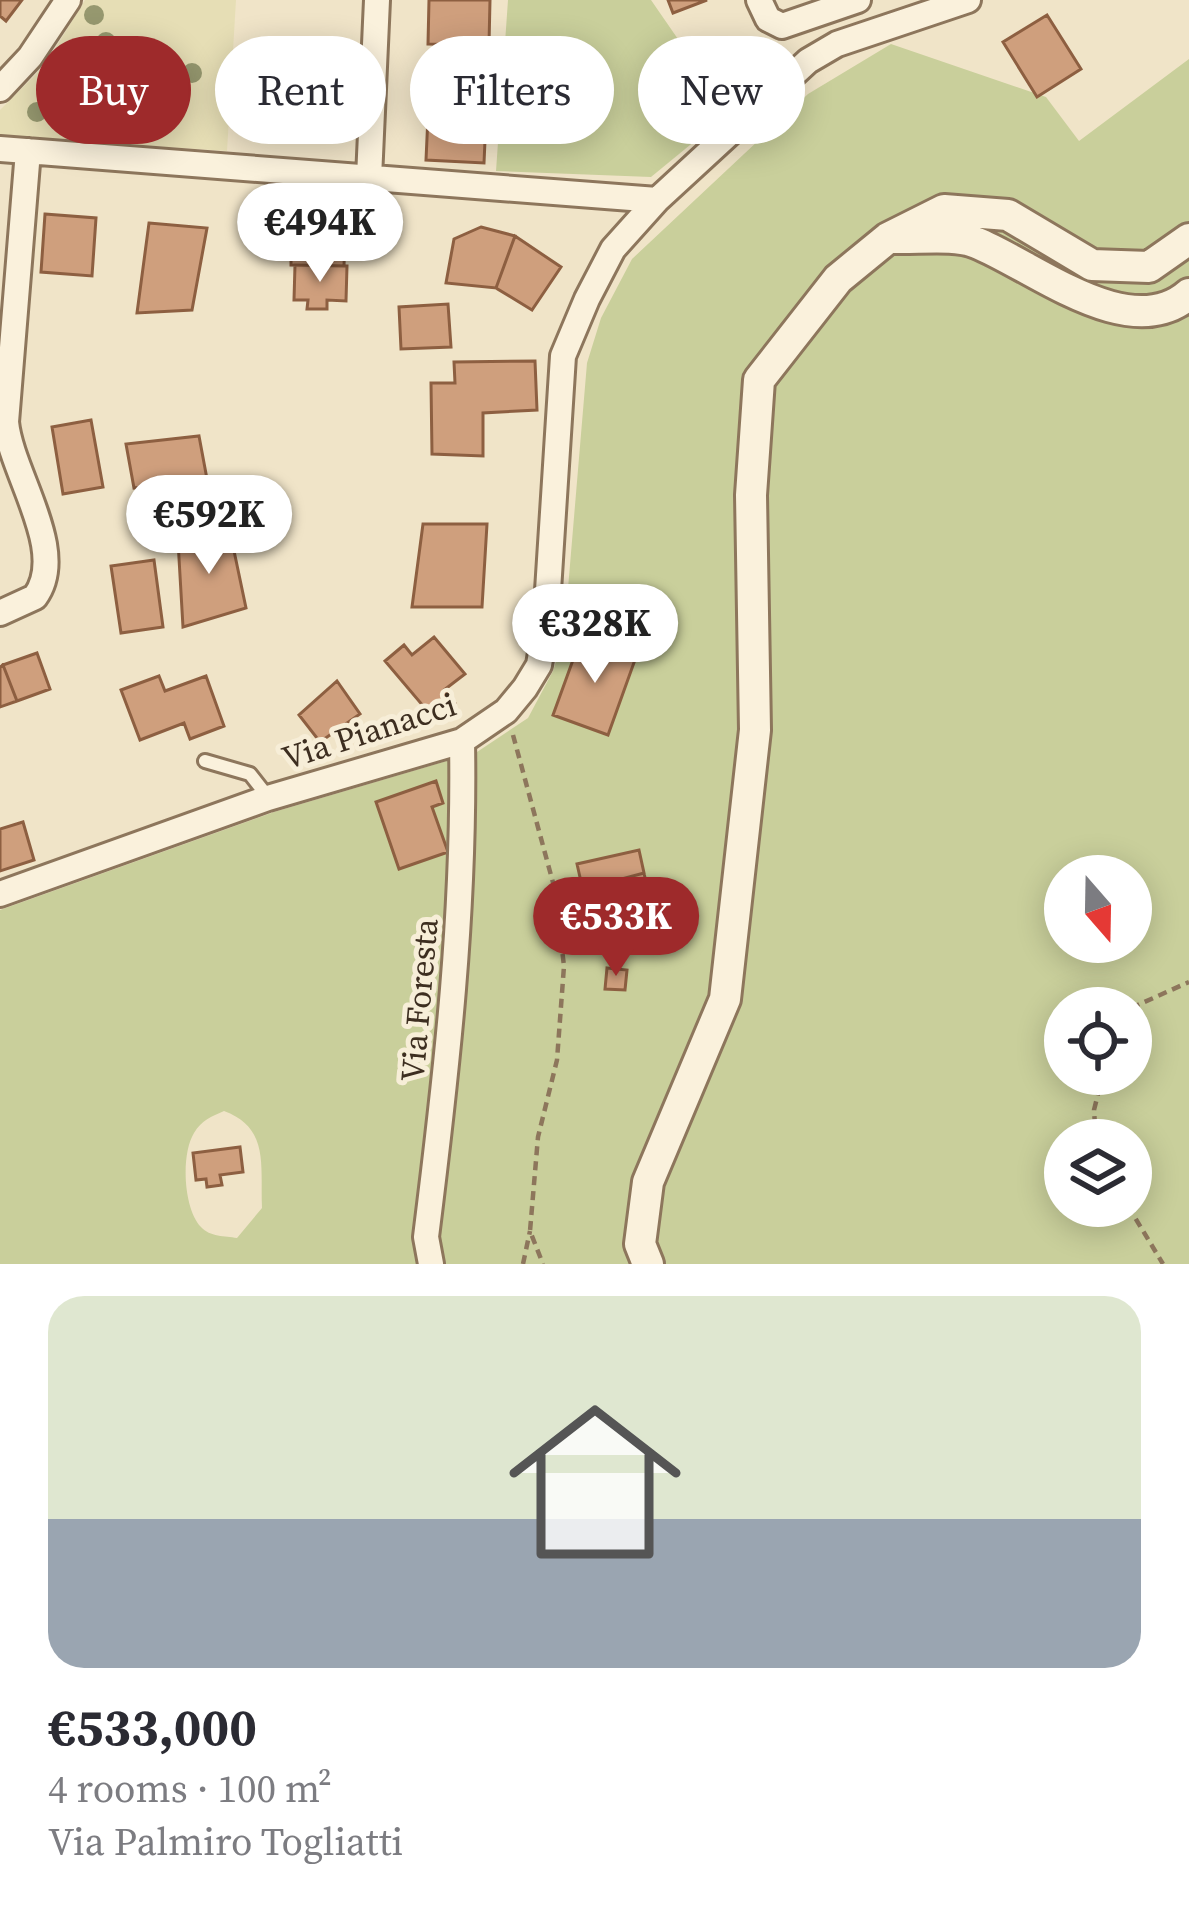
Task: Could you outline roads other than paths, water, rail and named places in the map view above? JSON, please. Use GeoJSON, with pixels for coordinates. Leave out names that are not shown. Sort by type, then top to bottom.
{"type":"FeatureCollection","features":[{"type":"Feature","properties":{"kind":"street"},"geometry":{"type":"LineString","coordinates":[[0,89],[30,57],[68,0]]}},
{"type":"Feature","properties":{"kind":"street"},"geometry":{"type":"LineString","coordinates":[[369,178],[376,0]]}},
{"type":"Feature","properties":{"kind":"street"},"geometry":{"type":"LineString","coordinates":[[759,0],[768,19],[782,26],[858,0]]}},
{"type":"Feature","properties":{"kind":"street","name":"Via Pianacci"},"geometry":{"type":"LineString","coordinates":[[0,895],[268,798],[462,741],[506,711],[538,665],[546,622],[563,356],[613,249],[657,200],[818,54],[968,0]]}},
{"type":"Feature","properties":{"kind":"street"},"geometry":{"type":"LineString","coordinates":[[0,149],[657,200]]}},
{"type":"Feature","properties":{"kind":"street"},"geometry":{"type":"LineString","coordinates":[[0,614],[35,597],[46,568],[39,526],[11,452],[6,422],[28,151]]}},
{"type":"Feature","properties":{"kind":"street"},"geometry":{"type":"LineString","coordinates":[[648,1264],[640,1244],[648,1182],[725,999],[755,730],[751,495],[760,380],[838,279],[888,238],[944,210],[1008,215],[1092,265],[1149,267],[1189,239]]}},
{"type":"Feature","properties":{"kind":"street"},"geometry":{"type":"LineString","coordinates":[[888,238],[974,241],[1053,285],[1128,312],[1177,305],[1189,294]]}},
{"type":"Feature","properties":{"kind":"street","name":"Via Foresta"},"geometry":{"type":"LineString","coordinates":[[431,1264],[426,1237],[448,1054],[464,856],[462,741]]}},
{"type":"Feature","properties":{"kind":"lane"},"geometry":{"type":"LineString","coordinates":[[205,761],[250,774],[268,798]]}}]}
